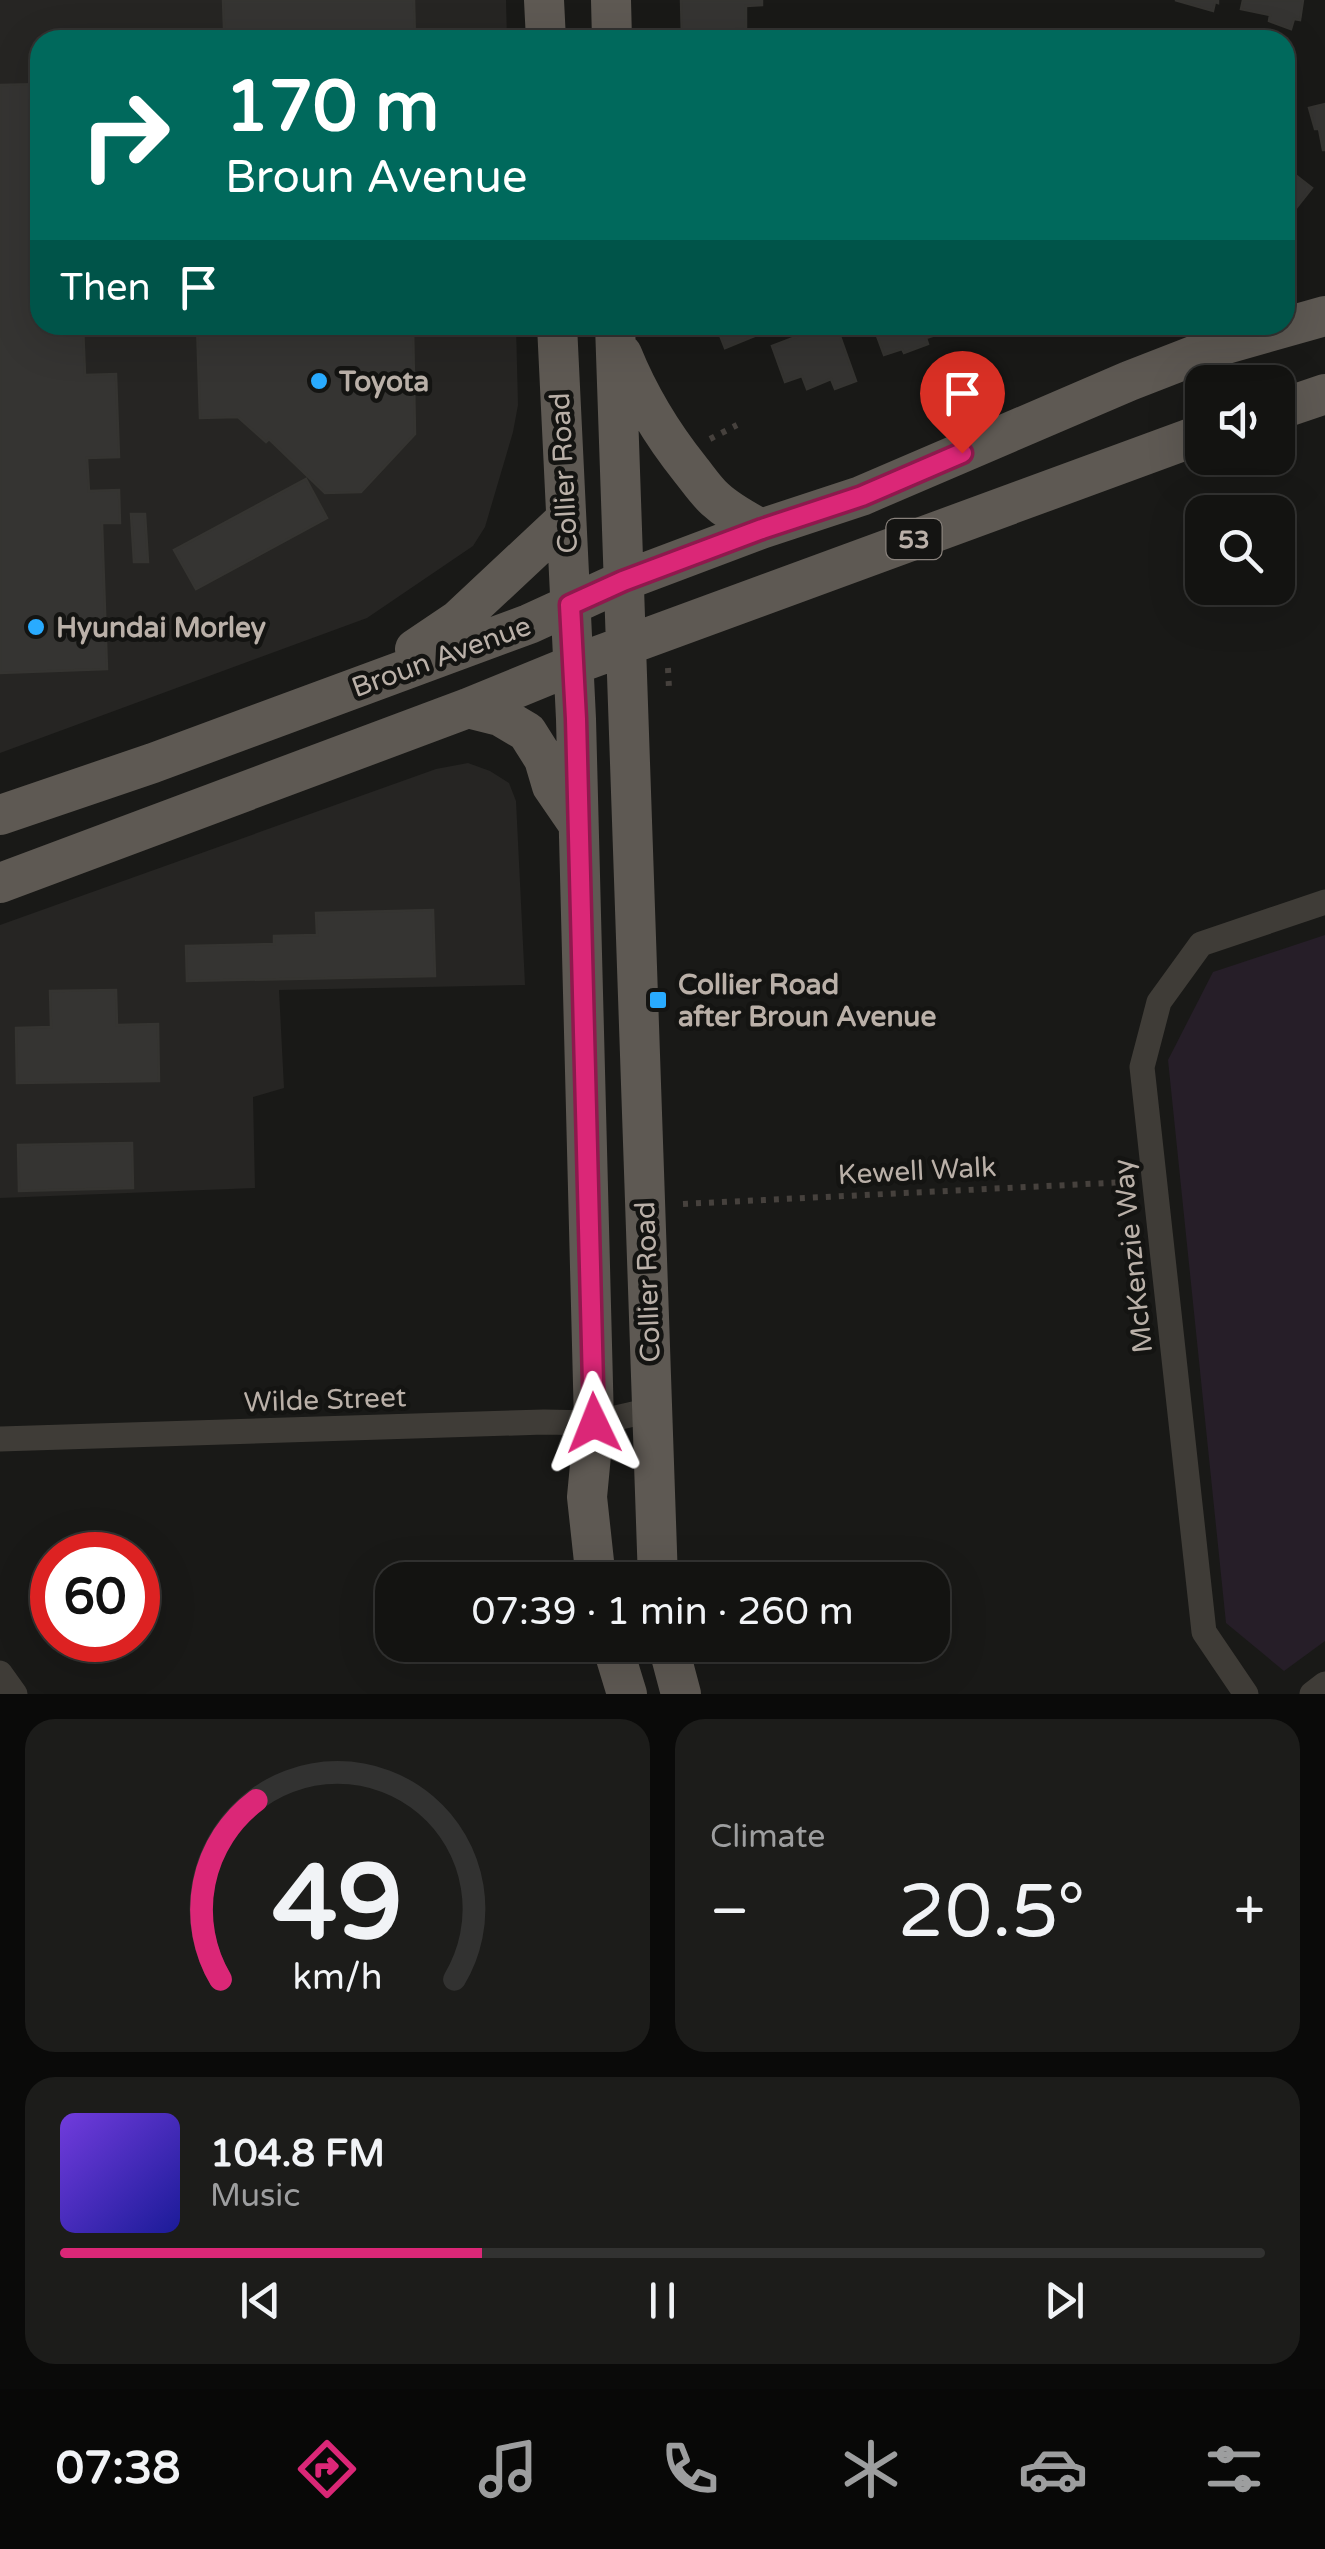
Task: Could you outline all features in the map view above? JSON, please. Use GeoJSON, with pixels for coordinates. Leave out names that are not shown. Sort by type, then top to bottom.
{"type":"FeatureCollection","features":[{"type":"Feature","properties":{"kind":"main road"},"geometry":{"type":"LineString","coordinates":[[544,0],[546,30]]}},
{"type":"Feature","properties":{"kind":"main road"},"geometry":{"type":"LineString","coordinates":[[611,0],[612,30]]}},
{"type":"Feature","properties":{"kind":"main road","name":"Broun Avenue"},"geometry":{"type":"LineString","coordinates":[[1295,324],[1325,316]]}},
{"type":"Feature","properties":{"kind":"main road","name":"Collier Road"},"geometry":{"type":"LineString","coordinates":[[557,335],[578,824],[594,1423],[586,1497],[594,1562]]}},
{"type":"Feature","properties":{"kind":"main road","name":"Collier Road"},"geometry":{"type":"LineString","coordinates":[[615,335],[657,1562]]}},
{"type":"Feature","properties":{"kind":"main road"},"geometry":{"type":"LineString","coordinates":[[616,335],[634,382],[655,422],[681,458],[714,498],[762,529]]}},
{"type":"Feature","properties":{"kind":"main road","name":"Broun Avenue"},"geometry":{"type":"LineString","coordinates":[[0,816],[529,624],[623,581],[862,496],[1129,380],[1258,335]]}},
{"type":"Feature","properties":{"kind":"main road"},"geometry":{"type":"LineString","coordinates":[[1295,404],[1325,394]]}},
{"type":"Feature","properties":{"kind":"main road","name":"Broun Avenue"},"geometry":{"type":"LineString","coordinates":[[0,883],[573,665],[1185,440]]}},
{"type":"Feature","properties":{"kind":"main road"},"geometry":{"type":"LineString","coordinates":[[352,689],[458,620],[565,520]]}},
{"type":"Feature","properties":{"kind":"main road"},"geometry":{"type":"LineString","coordinates":[[468,708],[500,716],[527,732],[544,759],[552,786],[578,824]]}},
{"type":"Feature","properties":{"kind":"main road"},"geometry":{"type":"LineString","coordinates":[[617,1662],[627,1694]]}},
{"type":"Feature","properties":{"kind":"main road"},"geometry":{"type":"LineString","coordinates":[[673,1662],[681,1694]]}},
{"type":"Feature","properties":{"kind":"street","name":"McKenzie Way"},"geometry":{"type":"LineString","coordinates":[[1246,1694],[1204,1632],[1142,1066],[1159,1002],[1201,944],[1325,902]]}},
{"type":"Feature","properties":{"kind":"street","name":"Wilde Street"},"geometry":{"type":"LineString","coordinates":[[0,1439],[594,1423],[651,1410]]}},
{"type":"Feature","properties":{"kind":"street"},"geometry":{"type":"LineString","coordinates":[[0,1673],[15,1694]]}},
{"type":"Feature","properties":{"kind":"street"},"geometry":{"type":"LineString","coordinates":[[1312,1694],[1325,1684]]}},
{"type":"Feature","properties":{"kind":"path","name":"Kewell Walk"},"geometry":{"type":"LineString","coordinates":[[683,1204],[1154,1181]]}},
{"type":"Feature","properties":{"kind":"shaded area"},"geometry":{"type":"Polygon","coordinates":[[[0,0],[506,0],[507,30],[30,30],[30,335],[516,335],[518,405],[485,527],[473,546],[367,618],[0,753],[0,0]]]}},
{"type":"Feature","properties":{"kind":"shaded area"},"geometry":{"type":"Polygon","coordinates":[[[468,763],[509,783],[516,801],[525,985],[279,990],[284,1088],[253,1097],[255,1188],[0,1198],[0,925],[436,769],[468,763]]]}},
{"type":"Feature","properties":{"kind":"shaded area"},"geometry":{"type":"Polygon","coordinates":[[[1325,935],[1325,1641],[1284,1671],[1226,1623],[1168,1060],[1213,972],[1325,935]]]}},
{"type":"Feature","properties":{"kind":"building"},"geometry":{"type":"Polygon","coordinates":[[[223,0],[414,0],[415,30],[194,30],[224,29],[223,0]]]}},
{"type":"Feature","properties":{"kind":"building"},"geometry":{"type":"Polygon","coordinates":[[[681,0],[762,0],[762,5],[746,6],[746,28],[682,30],[681,0]]]}},
{"type":"Feature","properties":{"kind":"building"},"geometry":{"type":"Polygon","coordinates":[[[1175,0],[1218,0],[1218,3],[1215,2],[1213,11],[1175,0]]]}},
{"type":"Feature","properties":{"kind":"building"},"geometry":{"type":"Polygon","coordinates":[[[1243,0],[1303,0],[1300,20],[1294,19],[1291,29],[1269,21],[1270,15],[1241,9],[1243,0]]]}},
{"type":"Feature","properties":{"kind":"building"},"geometry":{"type":"Polygon","coordinates":[[[30,84],[30,335],[83,335],[85,375],[116,374],[119,457],[87,458],[89,491],[119,490],[120,523],[102,523],[107,669],[0,673],[0,85],[30,84]]]}},
{"type":"Feature","properties":{"kind":"building"},"geometry":{"type":"Polygon","coordinates":[[[1325,104],[1325,150],[1323,150],[1309,108],[1325,104]]]}},
{"type":"Feature","properties":{"kind":"building"},"geometry":{"type":"Polygon","coordinates":[[[1295,175],[1312,188],[1295,209],[1295,175]]]}},
{"type":"Feature","properties":{"kind":"building"},"geometry":{"type":"Polygon","coordinates":[[[197,335],[413,335],[415,434],[361,492],[325,493],[269,439],[266,442],[238,417],[200,418],[197,335]]]}},
{"type":"Feature","properties":{"kind":"building"},"geometry":{"type":"Polygon","coordinates":[[[720,335],[757,335],[725,348],[720,335]]]}},
{"type":"Feature","properties":{"kind":"building"},"geometry":{"type":"Polygon","coordinates":[[[801,335],[840,335],[856,381],[835,389],[831,379],[807,389],[802,376],[785,382],[772,346],[801,335]]]}},
{"type":"Feature","properties":{"kind":"building"},"geometry":{"type":"Polygon","coordinates":[[[877,335],[935,335],[926,338],[928,344],[884,355],[877,335]]]}},
{"type":"Feature","properties":{"kind":"building"},"geometry":{"type":"Polygon","coordinates":[[[306,479],[327,518],[196,589],[174,550],[306,479]]]}},
{"type":"Feature","properties":{"kind":"building"},"geometry":{"type":"Polygon","coordinates":[[[131,514],[145,514],[148,562],[134,562],[131,514]]]}},
{"type":"Feature","properties":{"kind":"building"},"geometry":{"type":"Polygon","coordinates":[[[433,910],[435,976],[187,981],[186,946],[274,944],[274,936],[317,935],[316,913],[433,910]]]}},
{"type":"Feature","properties":{"kind":"building"},"geometry":{"type":"Polygon","coordinates":[[[116,990],[117,1025],[158,1024],[159,1081],[17,1083],[16,1028],[51,1027],[50,991],[116,990]]]}},
{"type":"Feature","properties":{"kind":"building"},"geometry":{"type":"Polygon","coordinates":[[[132,1143],[133,1188],[19,1191],[18,1145],[132,1143]]]}},
{"type":"Feature","properties":{"kind":"place","name":"Toyota"},"geometry":{"type":"Point","coordinates":[319,381]}},
{"type":"Feature","properties":{"kind":"place","name":"Hyundai Morley"},"geometry":{"type":"Point","coordinates":[36,627]}},
{"type":"Feature","properties":{"kind":"place","name":"Collier Road after Broun Avenue"},"geometry":{"type":"Point","coordinates":[658,1000]}},
{"type":"Feature","properties":{"kind":"route"},"geometry":{"type":"LineString","coordinates":[[594,1423],[570,605],[762,529],[862,496],[962,453]]}}]}
